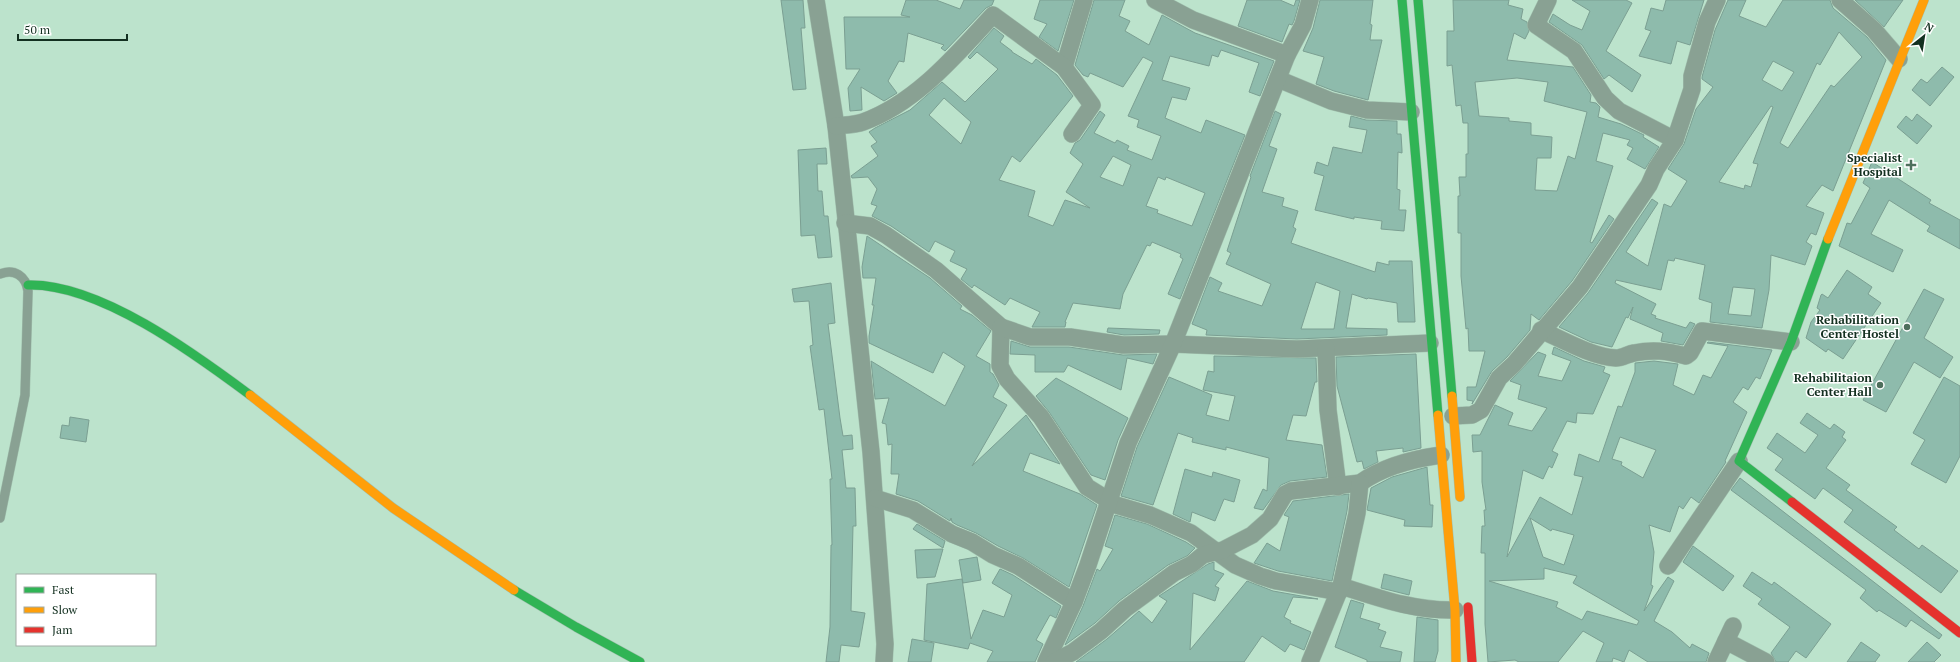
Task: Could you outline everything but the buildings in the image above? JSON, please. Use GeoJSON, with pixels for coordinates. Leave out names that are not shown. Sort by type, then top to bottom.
{"type":"FeatureCollection","features":[{"type":"Feature","properties":{"kind":"street"},"geometry":{"type":"LineString","coordinates":[[816,0],[836,126],[846,223],[874,498],[884,629],[884,662]]}},
{"type":"Feature","properties":{"kind":"street"},"geometry":{"type":"LineString","coordinates":[[1064,67],[1084,0]]}},
{"type":"Feature","properties":{"kind":"street"},"geometry":{"type":"LineString","coordinates":[[1155,0],[1193,20],[1287,55]]}},
{"type":"Feature","properties":{"kind":"street"},"geometry":{"type":"LineString","coordinates":[[1046,662],[1074,602],[1088,565],[1108,499],[1128,444],[1173,344],[1287,55],[1303,25],[1310,0]]}},
{"type":"Feature","properties":{"kind":"street"},"geometry":{"type":"LineString","coordinates":[[1402,0],[1430,343],[1455,610],[1456,662]]}},
{"type":"Feature","properties":{"kind":"street"},"geometry":{"type":"LineString","coordinates":[[1418,0],[1460,504]]}},
{"type":"Feature","properties":{"kind":"street"},"geometry":{"type":"LineString","coordinates":[[1548,0],[1536,25],[1574,51],[1605,98],[1619,111],[1675,140]]}},
{"type":"Feature","properties":{"kind":"street"},"geometry":{"type":"LineString","coordinates":[[1453,416],[1478,414],[1499,378],[1514,364],[1541,330],[1580,287],[1649,185],[1656,169],[1675,140],[1692,89],[1692,76],[1707,22],[1717,0]]}},
{"type":"Feature","properties":{"kind":"street"},"geometry":{"type":"LineString","coordinates":[[1840,0],[1874,30],[1899,59]]}},
{"type":"Feature","properties":{"kind":"street"},"geometry":{"type":"LineString","coordinates":[[1668,566],[1739,461],[1791,342],[1836,216],[1924,0]]}},
{"type":"Feature","properties":{"kind":"street"},"geometry":{"type":"LineString","coordinates":[[836,126],[862,122],[903,101],[949,62],[993,15],[1064,67],[1092,105],[1072,134]]}},
{"type":"Feature","properties":{"kind":"street"},"geometry":{"type":"LineString","coordinates":[[1278,79],[1331,101],[1367,110],[1411,112]]}},
{"type":"Feature","properties":{"kind":"street"},"geometry":{"type":"LineString","coordinates":[[846,223],[870,226],[886,235],[936,270],[1000,327],[1030,337],[1070,337],[1123,345],[1173,344],[1297,349],[1430,343]]}},
{"type":"Feature","properties":{"kind":"street"},"geometry":{"type":"LineString","coordinates":[[28,285],[49,286],[89,297],[117,309],[170,338],[234,382],[338,466],[444,544],[542,607],[640,662]]}},
{"type":"Feature","properties":{"kind":"street"},"geometry":{"type":"LineString","coordinates":[[1000,327],[1000,366],[1007,379],[1041,417],[1087,487],[1116,505],[1150,515],[1191,533],[1217,550],[1235,565],[1260,576],[1276,581],[1340,589],[1399,604],[1435,610],[1455,610]]}},
{"type":"Feature","properties":{"kind":"street"},"geometry":{"type":"LineString","coordinates":[[1541,330],[1582,348],[1614,357],[1660,350],[1686,356],[1690,354],[1702,331],[1791,342]]}},
{"type":"Feature","properties":{"kind":"street"},"geometry":{"type":"LineString","coordinates":[[1326,348],[1328,410],[1338,487]]}},
{"type":"Feature","properties":{"kind":"street"},"geometry":{"type":"LineString","coordinates":[[1054,662],[1073,652],[1101,631],[1125,609],[1174,573],[1192,564],[1203,555],[1217,550],[1224,550],[1259,530],[1270,519],[1285,494],[1291,491],[1338,487],[1360,483],[1369,477],[1402,463],[1414,459],[1440,455]]}},
{"type":"Feature","properties":{"kind":"street"},"geometry":{"type":"LineString","coordinates":[[1739,461],[1960,632]]}},
{"type":"Feature","properties":{"kind":"street"},"geometry":{"type":"LineString","coordinates":[[1310,662],[1340,589],[1357,513],[1360,483]]}},
{"type":"Feature","properties":{"kind":"street"},"geometry":{"type":"LineString","coordinates":[[874,498],[913,510],[952,534],[972,542],[992,555],[1018,566],[1074,602]]}},
{"type":"Feature","properties":{"kind":"street"},"geometry":{"type":"LineString","coordinates":[[1467,594],[1472,662]]}},
{"type":"Feature","properties":{"kind":"street"},"geometry":{"type":"LineString","coordinates":[[1716,662],[1733,626]]}},
{"type":"Feature","properties":{"kind":"street"},"geometry":{"type":"LineString","coordinates":[[1726,641],[1766,662]]}},
{"type":"Feature","properties":{"kind":"lane"},"geometry":{"type":"LineString","coordinates":[[0,274],[5,272],[16,272],[28,285],[25,395],[0,518]]}},
{"type":"Feature","properties":{"kind":"traffic: fast"},"geometry":{"type":"LineString","coordinates":[[1402,0],[1438,415]]}},
{"type":"Feature","properties":{"kind":"traffic: fast"},"geometry":{"type":"LineString","coordinates":[[1418,0],[1452,396]]}},
{"type":"Feature","properties":{"kind":"traffic: fast"},"geometry":{"type":"LineString","coordinates":[[1792,502],[1739,461],[1791,342],[1828,239]]}},
{"type":"Feature","properties":{"kind":"traffic: fast"},"geometry":{"type":"LineString","coordinates":[[28,285],[56,287],[85,296],[115,308],[145,324],[202,360],[250,395]]}},
{"type":"Feature","properties":{"kind":"traffic: fast"},"geometry":{"type":"LineString","coordinates":[[514,590],[576,627],[640,662]]}},
{"type":"Feature","properties":{"kind":"traffic: slow"},"geometry":{"type":"LineString","coordinates":[[1828,239],[1924,0]]}},
{"type":"Feature","properties":{"kind":"traffic: slow"},"geometry":{"type":"LineString","coordinates":[[250,395],[393,508],[514,590]]}},
{"type":"Feature","properties":{"kind":"traffic: slow"},"geometry":{"type":"LineString","coordinates":[[1452,396],[1460,497]]}},
{"type":"Feature","properties":{"kind":"traffic: slow"},"geometry":{"type":"LineString","coordinates":[[1438,415],[1455,610],[1456,662]]}},
{"type":"Feature","properties":{"kind":"traffic: jam"},"geometry":{"type":"LineString","coordinates":[[1792,502],[1960,633]]}},
{"type":"Feature","properties":{"kind":"traffic: jam"},"geometry":{"type":"LineString","coordinates":[[1468,607],[1472,662]]}},
{"type":"Feature","properties":{"kind":"place","name":"Specialist Hospital"},"geometry":{"type":"Point","coordinates":[1911,165]}},
{"type":"Feature","properties":{"kind":"place","name":"Rehabilitation Center Hostel"},"geometry":{"type":"Point","coordinates":[1907,327]}},
{"type":"Feature","properties":{"kind":"place","name":"Rehabilitaion Center Hall"},"geometry":{"type":"Point","coordinates":[1880,385]}}]}
